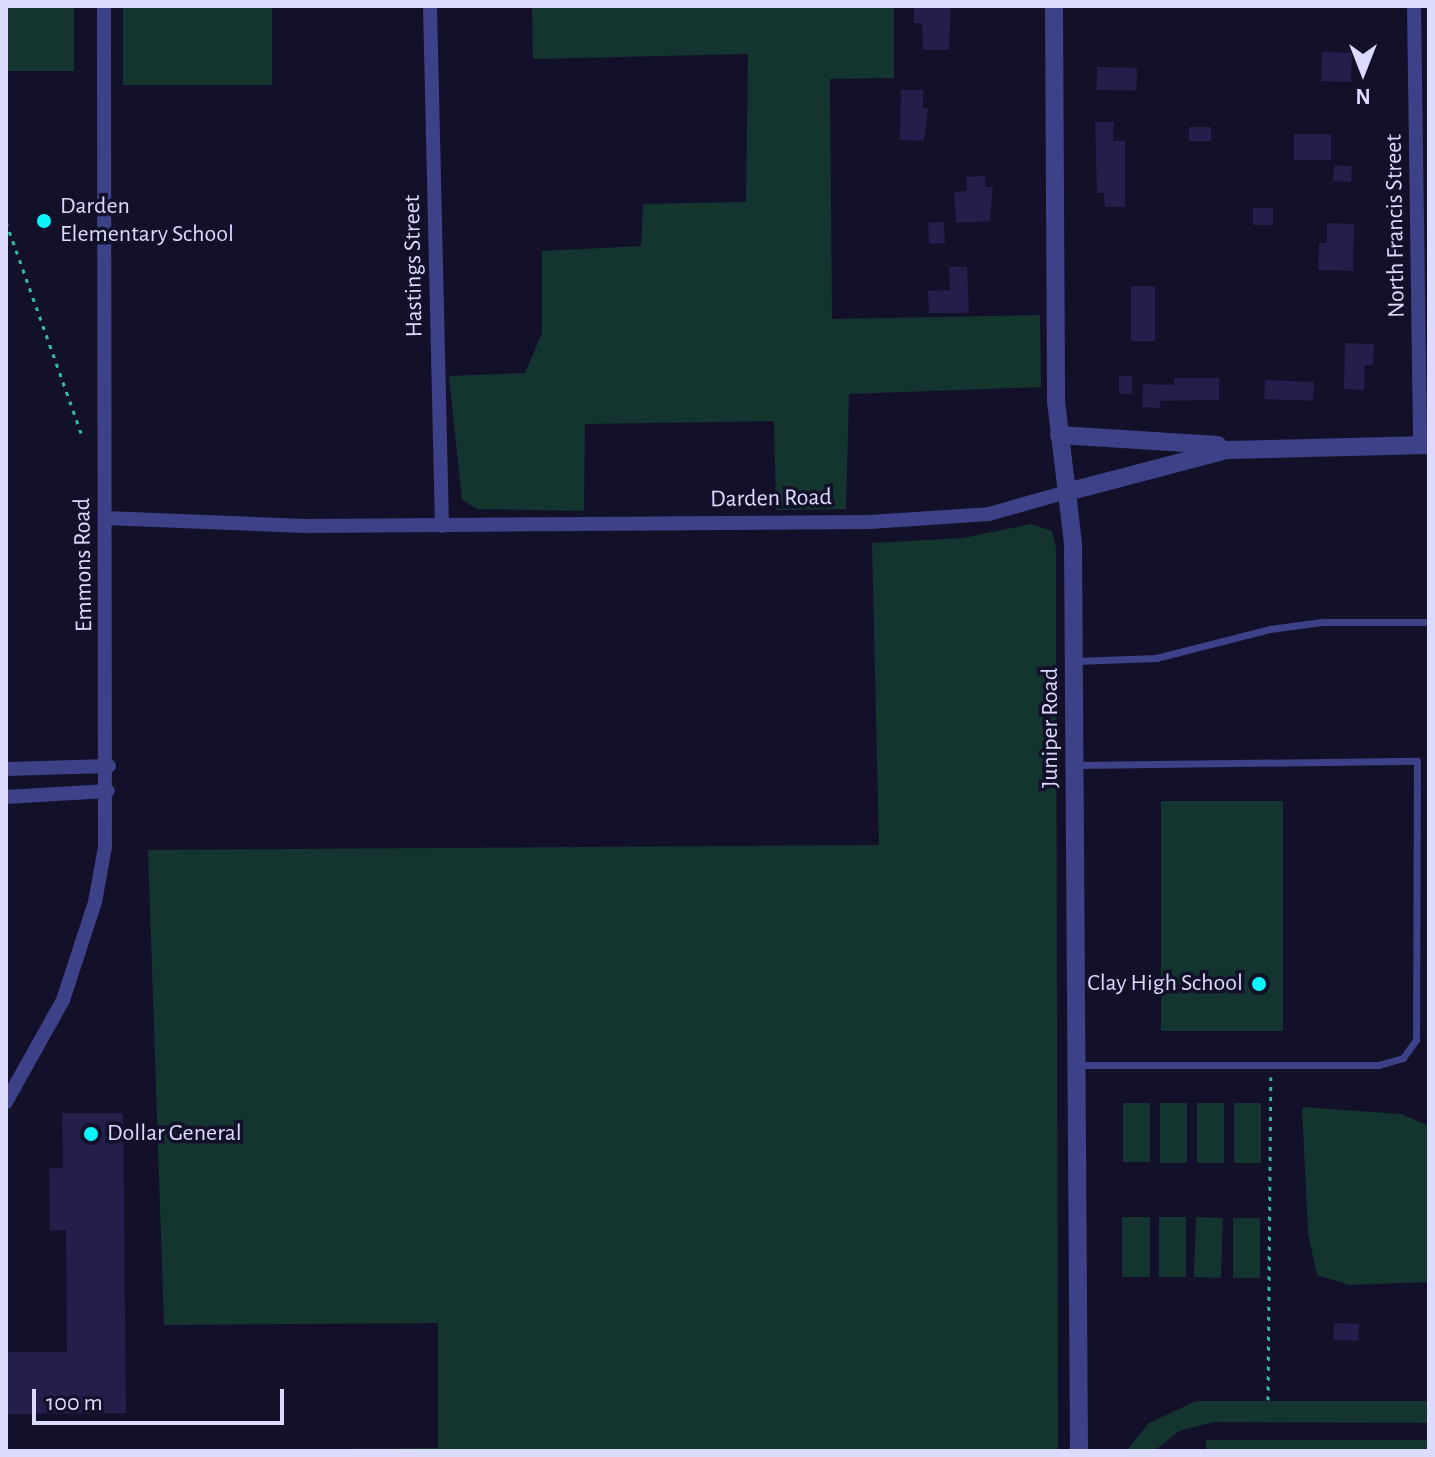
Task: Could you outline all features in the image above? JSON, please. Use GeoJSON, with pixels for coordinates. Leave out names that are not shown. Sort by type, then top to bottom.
{"type":"FeatureCollection","features":[{"type":"Feature","properties":{"kind":"street","name":"Emmons Road"},"geometry":{"type":"LineString","coordinates":[[6,1102],[56,1013],[83,944],[105,847],[109,766],[104,6]]}},
{"type":"Feature","properties":{"kind":"street","name":"Hastings Street"},"geometry":{"type":"LineString","coordinates":[[430,6],[442,526]]}},
{"type":"Feature","properties":{"kind":"street","name":"Juniper Road"},"geometry":{"type":"LineString","coordinates":[[1054,6],[1059,435],[1073,543],[1079,1451]]}},
{"type":"Feature","properties":{"kind":"street","name":"North Francis Street"},"geometry":{"type":"LineString","coordinates":[[1414,6],[1424,445]]}},
{"type":"Feature","properties":{"kind":"street"},"geometry":{"type":"LineString","coordinates":[[1059,435],[1277,446]]}},
{"type":"Feature","properties":{"kind":"street","name":"Darden Road"},"geometry":{"type":"LineString","coordinates":[[105,518],[442,526],[944,518],[989,514],[1194,457],[1277,446],[1424,445]]}},
{"type":"Feature","properties":{"kind":"street"},"geometry":{"type":"LineString","coordinates":[[6,769],[109,766]]}},
{"type":"Feature","properties":{"kind":"street"},"geometry":{"type":"LineString","coordinates":[[6,797],[108,791]]}},
{"type":"Feature","properties":{"kind":"lane"},"geometry":{"type":"LineString","coordinates":[[1075,661],[1156,658],[1270,629],[1322,622],[1429,622]]}},
{"type":"Feature","properties":{"kind":"lane"},"geometry":{"type":"LineString","coordinates":[[1075,765],[1417,761],[1416,1040],[1403,1058],[1378,1065],[1077,1065]]}},
{"type":"Feature","properties":{"kind":"path"},"geometry":{"type":"LineString","coordinates":[[6,222],[82,435]]}},
{"type":"Feature","properties":{"kind":"path"},"geometry":{"type":"LineString","coordinates":[[1268,1400],[1271,1073]]}},
{"type":"Feature","properties":{"kind":"green space"},"geometry":{"type":"Polygon","coordinates":[[[6,6],[74,6],[74,71],[6,71],[6,6]]]}},
{"type":"Feature","properties":{"kind":"green space"},"geometry":{"type":"Polygon","coordinates":[[[123,6],[272,6],[272,85],[123,85],[123,6]]]}},
{"type":"Feature","properties":{"kind":"green space"},"geometry":{"type":"Polygon","coordinates":[[[532,6],[894,6],[894,78],[830,79],[832,319],[1040,315],[1041,387],[849,394],[846,509],[776,510],[774,421],[585,424],[584,511],[477,509],[462,500],[449,376],[525,373],[542,333],[542,251],[641,246],[643,204],[746,202],[748,54],[533,59],[532,6]]]}},
{"type":"Feature","properties":{"kind":"green space"},"geometry":{"type":"Polygon","coordinates":[[[1031,524],[1052,531],[1056,548],[1058,1451],[64,1451],[438,1448],[438,1323],[164,1325],[148,850],[879,845],[872,543],[963,538],[1031,524]]]}},
{"type":"Feature","properties":{"kind":"green space"},"geometry":{"type":"Polygon","coordinates":[[[1161,801],[1283,801],[1283,1031],[1161,1031],[1161,801]]]}},
{"type":"Feature","properties":{"kind":"green space"},"geometry":{"type":"Polygon","coordinates":[[[1123,1103],[1150,1103],[1150,1162],[1123,1162],[1123,1103]]]}},
{"type":"Feature","properties":{"kind":"green space"},"geometry":{"type":"Polygon","coordinates":[[[1160,1103],[1187,1103],[1187,1163],[1160,1163],[1160,1103]]]}},
{"type":"Feature","properties":{"kind":"green space"},"geometry":{"type":"Polygon","coordinates":[[[1197,1103],[1224,1103],[1224,1163],[1197,1163],[1197,1103]]]}},
{"type":"Feature","properties":{"kind":"green space"},"geometry":{"type":"Polygon","coordinates":[[[1234,1103],[1261,1103],[1261,1163],[1234,1163],[1234,1103]]]}},
{"type":"Feature","properties":{"kind":"green space"},"geometry":{"type":"Polygon","coordinates":[[[1302,1107],[1401,1114],[1429,1126],[1429,1282],[1349,1285],[1317,1275],[1308,1233],[1302,1107]]]}},
{"type":"Feature","properties":{"kind":"green space"},"geometry":{"type":"Polygon","coordinates":[[[1122,1217],[1150,1217],[1150,1277],[1122,1277],[1122,1217]]]}},
{"type":"Feature","properties":{"kind":"green space"},"geometry":{"type":"Polygon","coordinates":[[[1159,1217],[1186,1217],[1186,1277],[1159,1277],[1159,1217]]]}},
{"type":"Feature","properties":{"kind":"green space"},"geometry":{"type":"Polygon","coordinates":[[[1196,1217],[1223,1218],[1221,1278],[1194,1277],[1196,1217]]]}},
{"type":"Feature","properties":{"kind":"green space"},"geometry":{"type":"Polygon","coordinates":[[[1233,1218],[1260,1218],[1260,1278],[1233,1278],[1233,1218]]]}},
{"type":"Feature","properties":{"kind":"green space"},"geometry":{"type":"Polygon","coordinates":[[[1196,1401],[1429,1401],[1429,1423],[1214,1422],[1179,1431],[1154,1451],[1126,1451],[1149,1423],[1196,1401]]]}},
{"type":"Feature","properties":{"kind":"green space"},"geometry":{"type":"Polygon","coordinates":[[[1206,1440],[1429,1440],[1429,1451],[1206,1451],[1206,1440]]]}},
{"type":"Feature","properties":{"kind":"building"},"geometry":{"type":"Polygon","coordinates":[[[914,6],[951,6],[949,50],[923,50],[922,23],[914,23],[914,6]]]}},
{"type":"Feature","properties":{"kind":"building"},"geometry":{"type":"Polygon","coordinates":[[[1322,52],[1352,53],[1351,82],[1321,81],[1322,52]]]}},
{"type":"Feature","properties":{"kind":"building"},"geometry":{"type":"Polygon","coordinates":[[[1097,67],[1137,68],[1137,91],[1097,90],[1097,67]]]}},
{"type":"Feature","properties":{"kind":"building"},"geometry":{"type":"Polygon","coordinates":[[[901,90],[923,90],[923,108],[928,109],[924,141],[900,140],[901,90]]]}},
{"type":"Feature","properties":{"kind":"building"},"geometry":{"type":"Polygon","coordinates":[[[1095,122],[1114,122],[1113,141],[1125,141],[1125,207],[1105,207],[1104,193],[1097,193],[1095,122]]]}},
{"type":"Feature","properties":{"kind":"building"},"geometry":{"type":"Polygon","coordinates":[[[1189,127],[1211,127],[1211,141],[1189,141],[1189,127]]]}},
{"type":"Feature","properties":{"kind":"building"},"geometry":{"type":"Polygon","coordinates":[[[1294,134],[1331,134],[1331,160],[1294,160],[1294,134]]]}},
{"type":"Feature","properties":{"kind":"building"},"geometry":{"type":"Polygon","coordinates":[[[1334,165],[1352,166],[1351,182],[1333,181],[1334,165]]]}},
{"type":"Feature","properties":{"kind":"building"},"geometry":{"type":"Polygon","coordinates":[[[985,176],[986,187],[993,187],[990,221],[956,223],[954,192],[967,191],[966,177],[985,176]]]}},
{"type":"Feature","properties":{"kind":"building"},"geometry":{"type":"Polygon","coordinates":[[[1253,208],[1273,208],[1273,225],[1253,225],[1253,208]]]}},
{"type":"Feature","properties":{"kind":"building"},"geometry":{"type":"Polygon","coordinates":[[[944,222],[945,243],[929,244],[928,223],[944,222]]]}},
{"type":"Feature","properties":{"kind":"building"},"geometry":{"type":"Polygon","coordinates":[[[1327,223],[1354,224],[1353,271],[1318,270],[1319,243],[1327,243],[1327,223]]]}},
{"type":"Feature","properties":{"kind":"building"},"geometry":{"type":"Polygon","coordinates":[[[949,267],[967,267],[969,313],[929,313],[928,291],[950,290],[949,267]]]}},
{"type":"Feature","properties":{"kind":"building"},"geometry":{"type":"Polygon","coordinates":[[[1131,286],[1155,286],[1155,341],[1131,341],[1131,286]]]}},
{"type":"Feature","properties":{"kind":"building"},"geometry":{"type":"Polygon","coordinates":[[[1345,343],[1374,344],[1373,365],[1365,365],[1364,390],[1344,389],[1345,343]]]}},
{"type":"Feature","properties":{"kind":"building"},"geometry":{"type":"Polygon","coordinates":[[[1119,376],[1132,376],[1132,394],[1119,394],[1119,376]]]}},
{"type":"Feature","properties":{"kind":"building"},"geometry":{"type":"Polygon","coordinates":[[[1174,378],[1219,378],[1219,400],[1160,401],[1160,408],[1142,407],[1143,384],[1174,385],[1174,378]]]}},
{"type":"Feature","properties":{"kind":"building"},"geometry":{"type":"Polygon","coordinates":[[[1265,380],[1314,382],[1313,401],[1264,399],[1265,380]]]}},
{"type":"Feature","properties":{"kind":"building"},"geometry":{"type":"Polygon","coordinates":[[[62,1113],[123,1113],[126,1413],[6,1414],[6,1352],[67,1352],[66,1230],[50,1231],[49,1168],[63,1168],[62,1113]]]}},
{"type":"Feature","properties":{"kind":"building"},"geometry":{"type":"Polygon","coordinates":[[[1334,1323],[1359,1324],[1358,1341],[1333,1340],[1334,1323]]]}},
{"type":"Feature","properties":{"kind":"place","name":"Darden Elementary School"},"geometry":{"type":"Point","coordinates":[44,221]}},
{"type":"Feature","properties":{"kind":"place","name":"Clay High School"},"geometry":{"type":"Point","coordinates":[1259,984]}},
{"type":"Feature","properties":{"kind":"place","name":"Dollar General"},"geometry":{"type":"Point","coordinates":[91,1134]}}]}
